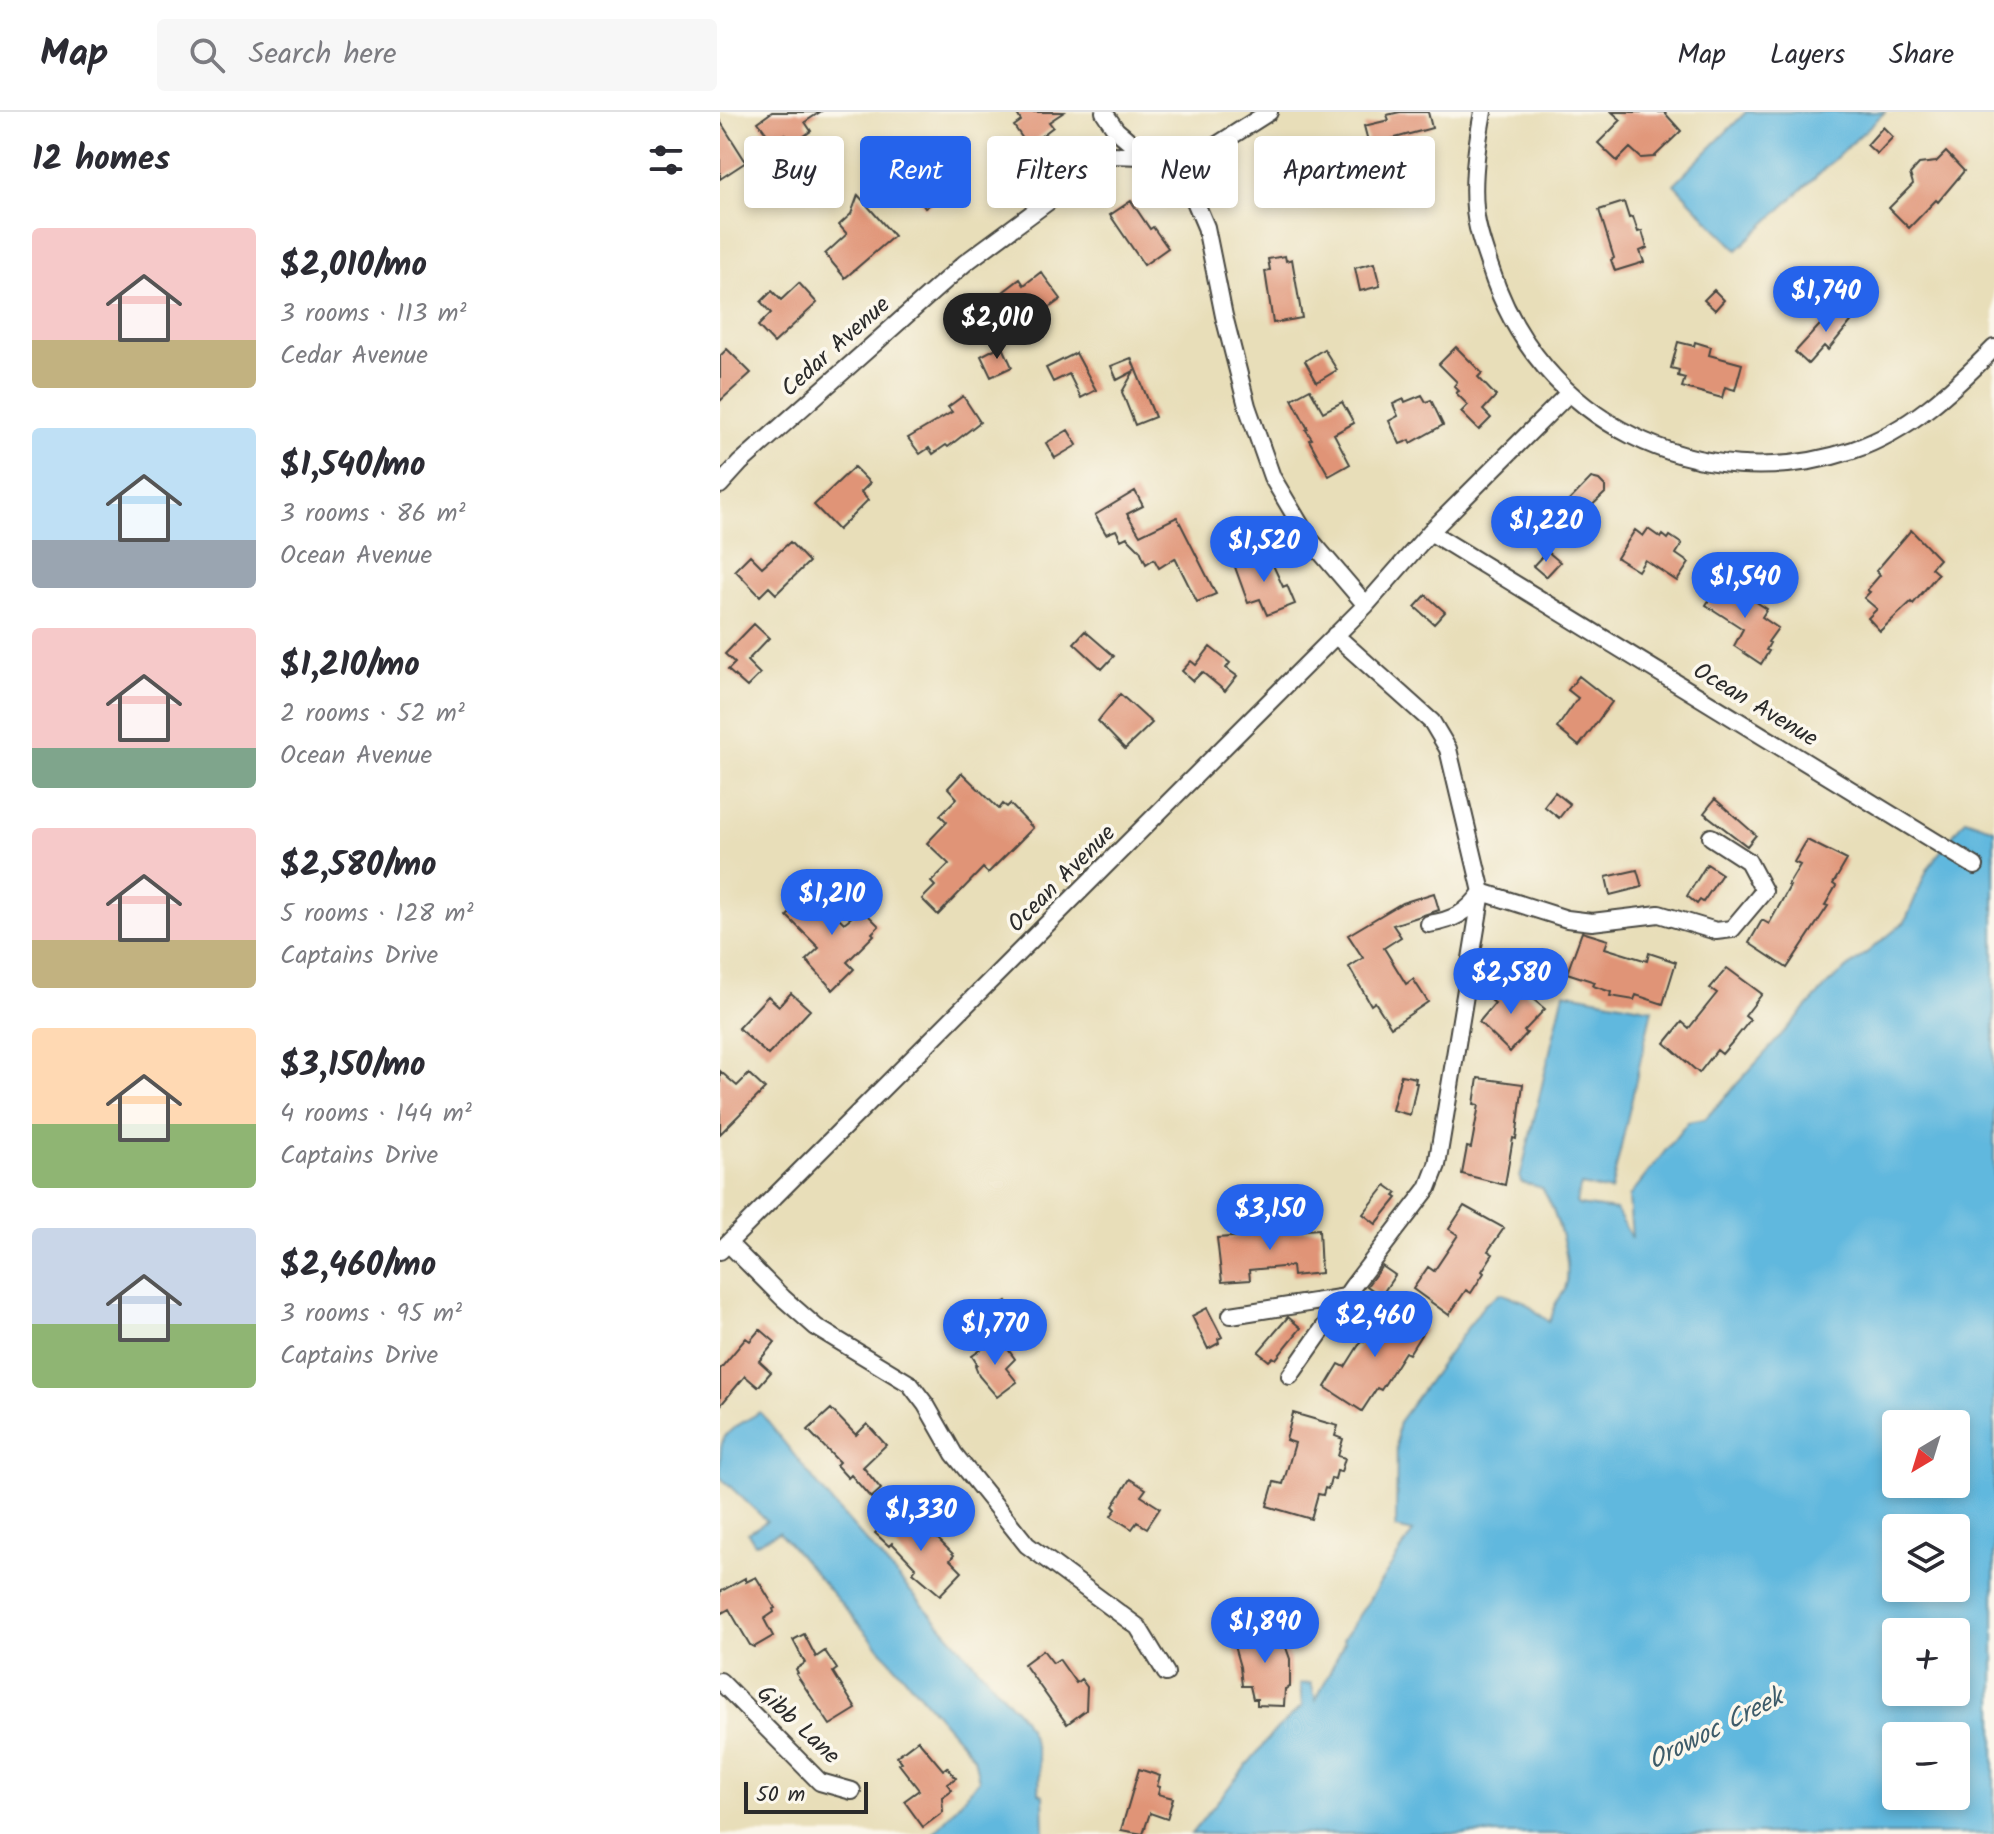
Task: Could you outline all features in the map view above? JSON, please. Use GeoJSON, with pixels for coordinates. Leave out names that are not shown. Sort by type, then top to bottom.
{"type":"FeatureCollection","features":[{"type":"Feature","properties":{"kind":"street"},"geometry":{"type":"LineString","coordinates":[[1104,112],[1116,130],[1132,143]]}},
{"type":"Feature","properties":{"kind":"street","name":"Cedar Avenue"},"geometry":{"type":"LineString","coordinates":[[1231,136],[1269,112]]}},
{"type":"Feature","properties":{"kind":"street"},"geometry":{"type":"LineString","coordinates":[[1483,112],[1476,147],[1475,210],[1499,297],[1515,328],[1568,394],[1598,417],[1679,456],[1761,468],[1802,463],[1854,450],[1894,432],[1933,406],[1994,348]]}},
{"type":"Feature","properties":{"kind":"street","name":"Cedar Avenue"},"geometry":{"type":"LineString","coordinates":[[720,485],[740,463],[965,263],[1111,155],[1132,156]]}},
{"type":"Feature","properties":{"kind":"street"},"geometry":{"type":"LineString","coordinates":[[1198,208],[1206,227],[1247,406],[1272,477],[1307,536],[1366,605]]}},
{"type":"Feature","properties":{"kind":"street","name":"Ocean Avenue"},"geometry":{"type":"LineString","coordinates":[[724,1247],[1366,605],[1430,532],[1568,394]]}},
{"type":"Feature","properties":{"kind":"street","name":"Ocean Avenue"},"geometry":{"type":"LineString","coordinates":[[1430,532],[1975,866]]}},
{"type":"Feature","properties":{"kind":"street"},"geometry":{"type":"LineString","coordinates":[[1290,1376],[1428,1188],[1437,1165],[1482,892],[1448,749],[1432,722],[1335,635]]}},
{"type":"Feature","properties":{"kind":"street"},"geometry":{"type":"LineString","coordinates":[[1482,892],[1567,919],[1592,922],[1659,914],[1716,931],[1732,929],[1764,891],[1748,861],[1711,837]]}},
{"type":"Feature","properties":{"kind":"street"},"geometry":{"type":"LineString","coordinates":[[1429,924],[1447,921],[1471,909],[1482,892]]}},
{"type":"Feature","properties":{"kind":"street"},"geometry":{"type":"LineString","coordinates":[[724,1247],[816,1327],[910,1384],[954,1454],[1027,1545],[1138,1627],[1166,1673]]}},
{"type":"Feature","properties":{"kind":"street"},"geometry":{"type":"LineString","coordinates":[[1231,1315],[1346,1297]]}},
{"type":"Feature","properties":{"kind":"street","name":"Gibb Lane"},"geometry":{"type":"LineString","coordinates":[[720,1681],[820,1782],[852,1791]]}},
{"type":"Feature","properties":{"kind":"water"},"geometry":{"type":"Polygon","coordinates":[[[1746,112],[1885,112],[1737,250],[1674,184],[1746,112]]]}},
{"type":"Feature","properties":{"kind":"water","name":"Orowoc Creek"},"geometry":{"type":"Polygon","coordinates":[[[1965,819],[1994,829],[1994,1834],[1191,1834],[1272,1734],[1302,1706],[1300,1684],[1311,1683],[1316,1700],[1343,1640],[1413,1532],[1396,1528],[1399,1422],[1484,1305],[1500,1293],[1523,1301],[1549,1322],[1564,1291],[1567,1265],[1553,1210],[1542,1188],[1521,1182],[1520,1178],[1564,992],[1652,1009],[1611,1191],[1581,1185],[1576,1202],[1578,1205],[1616,1210],[1632,1239],[1629,1197],[1688,1122],[1705,1119],[1829,983],[1905,922],[1928,868],[1965,819]]]}},
{"type":"Feature","properties":{"kind":"water"},"geometry":{"type":"Polygon","coordinates":[[[760,1412],[833,1504],[1023,1718],[1037,1754],[1039,1793],[1043,1795],[1044,1834],[933,1834],[979,1780],[974,1757],[779,1532],[755,1544],[748,1533],[767,1521],[720,1477],[721,1450],[722,1442],[730,1431],[760,1412]]]}},
{"type":"Feature","properties":{"kind":"building"},"geometry":{"type":"Polygon","coordinates":[[[772,112],[820,112],[805,122],[811,131],[804,136],[768,136],[758,122],[772,112]]]}},
{"type":"Feature","properties":{"kind":"building"},"geometry":{"type":"Polygon","coordinates":[[[1016,112],[1064,112],[1049,122],[1053,127],[1041,136],[1021,136],[1014,126],[1021,121],[1016,112]]]}},
{"type":"Feature","properties":{"kind":"building"},"geometry":{"type":"Polygon","coordinates":[[[1428,112],[1432,128],[1402,136],[1367,136],[1364,126],[1389,120],[1387,115],[1428,112]]]}},
{"type":"Feature","properties":{"kind":"building"},"geometry":{"type":"Polygon","coordinates":[[[1612,112],[1664,112],[1681,131],[1654,157],[1641,158],[1630,148],[1617,161],[1598,143],[1621,120],[1612,112]]]}},
{"type":"Feature","properties":{"kind":"building"},"geometry":{"type":"Polygon","coordinates":[[[720,121],[744,163],[720,179],[720,121]]]}},
{"type":"Feature","properties":{"kind":"building"},"geometry":{"type":"Polygon","coordinates":[[[1883,127],[1893,137],[1877,154],[1867,145],[1883,127]]]}},
{"type":"Feature","properties":{"kind":"building"},"geometry":{"type":"Polygon","coordinates":[[[1946,152],[1964,171],[1938,202],[1936,200],[1909,228],[1889,208],[1913,184],[1910,174],[1919,164],[1936,162],[1946,152]]]}},
{"type":"Feature","properties":{"kind":"building"},"geometry":{"type":"Polygon","coordinates":[[[858,195],[860,208],[869,208],[894,236],[845,278],[825,254],[847,234],[839,225],[851,214],[858,195]]]}},
{"type":"Feature","properties":{"kind":"building"},"geometry":{"type":"Polygon","coordinates":[[[1131,201],[1132,208],[1136,208],[1150,229],[1153,227],[1168,248],[1144,265],[1110,215],[1131,201]]]}},
{"type":"Feature","properties":{"kind":"building"},"geometry":{"type":"Polygon","coordinates":[[[1624,202],[1629,218],[1633,217],[1638,232],[1642,231],[1647,248],[1640,251],[1644,262],[1615,271],[1599,210],[1624,202]]]}},
{"type":"Feature","properties":{"kind":"building"},"geometry":{"type":"Polygon","coordinates":[[[1285,256],[1286,261],[1292,259],[1302,318],[1273,323],[1265,271],[1270,270],[1268,259],[1285,256]]]}},
{"type":"Feature","properties":{"kind":"building"},"geometry":{"type":"Polygon","coordinates":[[[1374,263],[1380,286],[1360,291],[1355,268],[1374,263]]]}},
{"type":"Feature","properties":{"kind":"building"},"geometry":{"type":"Polygon","coordinates":[[[1041,272],[1061,299],[1038,316],[1027,302],[1001,321],[991,309],[1007,297],[1003,292],[1020,279],[1024,285],[1041,272]]]}},
{"type":"Feature","properties":{"kind":"building"},"geometry":{"type":"Polygon","coordinates":[[[799,283],[817,303],[774,343],[758,326],[771,313],[761,302],[772,291],[781,300],[799,283]]]}},
{"type":"Feature","properties":{"kind":"building"},"geometry":{"type":"Polygon","coordinates":[[[1714,290],[1724,300],[1715,310],[1704,300],[1714,290]]]}},
{"type":"Feature","properties":{"kind":"building"},"geometry":{"type":"Polygon","coordinates":[[[1840,303],[1854,318],[1828,350],[1824,346],[1808,364],[1795,352],[1840,303]]]}},
{"type":"Feature","properties":{"kind":"building"},"geometry":{"type":"Polygon","coordinates":[[[1678,342],[1694,346],[1695,342],[1711,347],[1709,355],[1742,364],[1735,390],[1725,387],[1722,398],[1682,387],[1685,378],[1678,376],[1679,370],[1671,368],[1678,342]]]}},
{"type":"Feature","properties":{"kind":"building"},"geometry":{"type":"Polygon","coordinates":[[[1002,345],[1012,367],[991,377],[981,356],[1002,345]]]}},
{"type":"Feature","properties":{"kind":"building"},"geometry":{"type":"Polygon","coordinates":[[[1456,347],[1482,373],[1478,377],[1496,396],[1483,410],[1491,418],[1479,430],[1461,412],[1468,405],[1456,393],[1459,391],[1454,386],[1457,382],[1439,364],[1456,347]]]}},
{"type":"Feature","properties":{"kind":"building"},"geometry":{"type":"Polygon","coordinates":[[[727,349],[751,373],[720,401],[720,356],[727,349]]]}},
{"type":"Feature","properties":{"kind":"building"},"geometry":{"type":"Polygon","coordinates":[[[1324,349],[1337,370],[1317,382],[1305,361],[1324,349]]]}},
{"type":"Feature","properties":{"kind":"building"},"geometry":{"type":"Polygon","coordinates":[[[1076,353],[1096,390],[1081,398],[1069,374],[1053,382],[1046,368],[1076,353]]]}},
{"type":"Feature","properties":{"kind":"building"},"geometry":{"type":"Polygon","coordinates":[[[1131,358],[1155,417],[1135,425],[1122,392],[1134,371],[1117,380],[1111,366],[1131,358]]]}},
{"type":"Feature","properties":{"kind":"building"},"geometry":{"type":"Polygon","coordinates":[[[1310,389],[1323,412],[1342,402],[1354,423],[1334,434],[1350,464],[1329,476],[1309,440],[1312,439],[1308,429],[1292,399],[1310,389]]]}},
{"type":"Feature","properties":{"kind":"building"},"geometry":{"type":"Polygon","coordinates":[[[1422,395],[1426,402],[1431,400],[1443,425],[1411,443],[1410,440],[1400,444],[1389,421],[1398,416],[1393,404],[1422,395]]]}},
{"type":"Feature","properties":{"kind":"building"},"geometry":{"type":"Polygon","coordinates":[[[963,396],[980,422],[948,447],[946,445],[933,454],[929,448],[920,454],[908,438],[952,412],[948,407],[963,396]]]}},
{"type":"Feature","properties":{"kind":"building"},"geometry":{"type":"Polygon","coordinates":[[[1068,430],[1077,445],[1055,458],[1046,443],[1068,430]]]}},
{"type":"Feature","properties":{"kind":"building"},"geometry":{"type":"Polygon","coordinates":[[[854,467],[870,483],[861,492],[868,500],[838,530],[814,505],[854,467]]]}},
{"type":"Feature","properties":{"kind":"building"},"geometry":{"type":"Polygon","coordinates":[[[1591,478],[1605,486],[1605,493],[1556,540],[1543,527],[1555,515],[1552,512],[1561,503],[1564,506],[1591,478]]]}},
{"type":"Feature","properties":{"kind":"building"},"geometry":{"type":"Polygon","coordinates":[[[1135,491],[1143,506],[1127,514],[1140,535],[1177,517],[1216,594],[1197,602],[1175,558],[1159,568],[1154,559],[1146,564],[1140,550],[1127,537],[1121,540],[1116,530],[1106,534],[1095,515],[1135,491]]]}},
{"type":"Feature","properties":{"kind":"building"},"geometry":{"type":"Polygon","coordinates":[[[1648,529],[1661,538],[1663,535],[1668,539],[1670,536],[1682,544],[1676,554],[1689,563],[1677,581],[1645,560],[1638,571],[1617,558],[1635,530],[1643,536],[1648,529]]]}},
{"type":"Feature","properties":{"kind":"building"},"geometry":{"type":"Polygon","coordinates":[[[1911,530],[1939,559],[1931,568],[1938,574],[1913,604],[1911,602],[1880,631],[1868,618],[1877,609],[1864,598],[1880,575],[1876,571],[1911,530]]]}},
{"type":"Feature","properties":{"kind":"building"},"geometry":{"type":"Polygon","coordinates":[[[790,542],[809,562],[776,594],[769,587],[760,596],[735,570],[750,555],[762,567],[790,542]]]}},
{"type":"Feature","properties":{"kind":"building"},"geometry":{"type":"Polygon","coordinates":[[[1547,551],[1560,562],[1546,577],[1533,566],[1547,551]]]}},
{"type":"Feature","properties":{"kind":"building"},"geometry":{"type":"Polygon","coordinates":[[[1267,552],[1283,587],[1287,585],[1295,604],[1267,615],[1260,599],[1248,603],[1235,567],[1267,552]]]}},
{"type":"Feature","properties":{"kind":"building"},"geometry":{"type":"Polygon","coordinates":[[[1720,583],[1725,587],[1727,583],[1767,609],[1762,617],[1778,628],[1768,642],[1766,650],[1769,651],[1761,664],[1734,646],[1743,629],[1706,605],[1720,583]]]}},
{"type":"Feature","properties":{"kind":"building"},"geometry":{"type":"Polygon","coordinates":[[[1426,595],[1445,612],[1434,624],[1415,607],[1426,595]]]}},
{"type":"Feature","properties":{"kind":"building"},"geometry":{"type":"Polygon","coordinates":[[[754,624],[769,638],[747,661],[760,674],[747,687],[728,670],[735,663],[725,654],[754,624]]]}},
{"type":"Feature","properties":{"kind":"building"},"geometry":{"type":"Polygon","coordinates":[[[1085,631],[1114,656],[1102,669],[1074,643],[1085,631]]]}},
{"type":"Feature","properties":{"kind":"building"},"geometry":{"type":"Polygon","coordinates":[[[1210,647],[1230,663],[1226,668],[1237,676],[1225,691],[1202,672],[1193,681],[1182,671],[1191,661],[1196,665],[1210,647]]]}},
{"type":"Feature","properties":{"kind":"building"},"geometry":{"type":"Polygon","coordinates":[[[1579,676],[1612,702],[1579,746],[1557,728],[1578,698],[1568,690],[1579,676]]]}},
{"type":"Feature","properties":{"kind":"building"},"geometry":{"type":"Polygon","coordinates":[[[1120,694],[1152,723],[1125,749],[1098,721],[1120,694]]]}},
{"type":"Feature","properties":{"kind":"building"},"geometry":{"type":"Polygon","coordinates":[[[962,773],[999,809],[1003,804],[1007,807],[1010,804],[1033,828],[988,873],[983,868],[938,915],[922,899],[935,886],[931,882],[949,864],[927,843],[947,822],[940,815],[957,798],[948,788],[962,773]]]}},
{"type":"Feature","properties":{"kind":"building"},"geometry":{"type":"Polygon","coordinates":[[[1555,792],[1570,804],[1559,818],[1544,806],[1555,792]]]}},
{"type":"Feature","properties":{"kind":"building"},"geometry":{"type":"Polygon","coordinates":[[[1715,799],[1756,835],[1747,846],[1704,813],[1715,799]]]}},
{"type":"Feature","properties":{"kind":"building"},"geometry":{"type":"Polygon","coordinates":[[[1807,840],[1847,860],[1833,884],[1836,886],[1825,905],[1828,906],[1787,968],[1749,943],[1762,920],[1769,924],[1800,865],[1794,862],[1807,840]]]}},
{"type":"Feature","properties":{"kind":"building"},"geometry":{"type":"Polygon","coordinates":[[[1707,864],[1722,874],[1703,902],[1700,900],[1697,904],[1687,896],[1707,864]]]}},
{"type":"Feature","properties":{"kind":"building"},"geometry":{"type":"Polygon","coordinates":[[[1637,870],[1642,887],[1610,895],[1606,877],[1637,870]]]}},
{"type":"Feature","properties":{"kind":"building"},"geometry":{"type":"Polygon","coordinates":[[[812,891],[844,923],[862,909],[879,926],[847,962],[854,969],[833,990],[806,960],[819,948],[787,916],[812,891]]]}},
{"type":"Feature","properties":{"kind":"building"},"geometry":{"type":"Polygon","coordinates":[[[1434,893],[1439,910],[1393,925],[1401,937],[1384,948],[1406,984],[1413,979],[1428,1002],[1391,1027],[1375,1002],[1371,1005],[1349,967],[1363,958],[1348,935],[1402,903],[1434,893]]]}},
{"type":"Feature","properties":{"kind":"building"},"geometry":{"type":"Polygon","coordinates":[[[1582,932],[1608,940],[1605,948],[1647,961],[1649,953],[1676,962],[1663,1004],[1636,995],[1634,1000],[1610,996],[1611,992],[1593,986],[1595,982],[1567,973],[1582,932]]]}},
{"type":"Feature","properties":{"kind":"building"},"geometry":{"type":"Polygon","coordinates":[[[1498,953],[1510,965],[1499,977],[1486,966],[1498,953]]]}},
{"type":"Feature","properties":{"kind":"building"},"geometry":{"type":"Polygon","coordinates":[[[1727,968],[1762,994],[1745,1016],[1750,1020],[1735,1039],[1722,1054],[1717,1050],[1699,1073],[1665,1043],[1682,1022],[1689,1028],[1717,993],[1710,988],[1727,968]]]}},
{"type":"Feature","properties":{"kind":"building"},"geometry":{"type":"Polygon","coordinates":[[[1510,980],[1545,1009],[1510,1052],[1479,1022],[1510,980]]]}},
{"type":"Feature","properties":{"kind":"building"},"geometry":{"type":"Polygon","coordinates":[[[791,993],[810,1010],[768,1055],[738,1028],[768,996],[779,1006],[791,993]]]}},
{"type":"Feature","properties":{"kind":"building"},"geometry":{"type":"Polygon","coordinates":[[[720,1071],[737,1086],[749,1074],[765,1089],[720,1134],[720,1071]]]}},
{"type":"Feature","properties":{"kind":"building"},"geometry":{"type":"Polygon","coordinates":[[[1401,1075],[1416,1078],[1410,1115],[1392,1110],[1401,1075]]]}},
{"type":"Feature","properties":{"kind":"building"},"geometry":{"type":"Polygon","coordinates":[[[1478,1078],[1523,1084],[1516,1139],[1513,1138],[1505,1185],[1462,1174],[1467,1147],[1471,1148],[1479,1105],[1474,1104],[1478,1078]]]}},
{"type":"Feature","properties":{"kind":"building"},"geometry":{"type":"Polygon","coordinates":[[[1386,1185],[1397,1193],[1394,1196],[1397,1198],[1376,1224],[1363,1214],[1386,1185]]]}},
{"type":"Feature","properties":{"kind":"building"},"geometry":{"type":"Polygon","coordinates":[[[1464,1206],[1504,1228],[1488,1251],[1493,1254],[1482,1271],[1484,1273],[1471,1293],[1466,1290],[1449,1315],[1413,1289],[1428,1267],[1434,1271],[1458,1235],[1449,1229],[1464,1206]]]}},
{"type":"Feature","properties":{"kind":"building"},"geometry":{"type":"Polygon","coordinates":[[[1290,1224],[1291,1231],[1319,1229],[1321,1273],[1293,1276],[1292,1266],[1249,1270],[1250,1280],[1222,1282],[1217,1238],[1246,1236],[1245,1229],[1290,1224]]]}},
{"type":"Feature","properties":{"kind":"building"},"geometry":{"type":"Polygon","coordinates":[[[1382,1266],[1395,1275],[1381,1296],[1367,1286],[1382,1266]]]}},
{"type":"Feature","properties":{"kind":"building"},"geometry":{"type":"Polygon","coordinates":[[[1007,1301],[1020,1320],[1002,1333],[989,1314],[1007,1301]]]}},
{"type":"Feature","properties":{"kind":"building"},"geometry":{"type":"Polygon","coordinates":[[[1207,1308],[1222,1337],[1218,1339],[1219,1343],[1208,1349],[1192,1316],[1207,1308]]]}},
{"type":"Feature","properties":{"kind":"building"},"geometry":{"type":"Polygon","coordinates":[[[1385,1308],[1424,1330],[1409,1354],[1405,1352],[1381,1390],[1377,1388],[1362,1411],[1325,1387],[1339,1364],[1345,1367],[1362,1340],[1364,1342],[1385,1308]]]}},
{"type":"Feature","properties":{"kind":"building"},"geometry":{"type":"Polygon","coordinates":[[[1288,1317],[1301,1328],[1276,1359],[1273,1357],[1269,1361],[1258,1352],[1288,1317]]]}},
{"type":"Feature","properties":{"kind":"building"},"geometry":{"type":"Polygon","coordinates":[[[760,1329],[775,1342],[759,1361],[771,1372],[758,1387],[745,1376],[720,1406],[720,1369],[746,1338],[750,1341],[760,1329]]]}},
{"type":"Feature","properties":{"kind":"building"},"geometry":{"type":"Polygon","coordinates":[[[999,1337],[1015,1359],[1006,1368],[1017,1382],[997,1397],[979,1376],[972,1356],[999,1337]]]}},
{"type":"Feature","properties":{"kind":"building"},"geometry":{"type":"Polygon","coordinates":[[[831,1409],[856,1435],[867,1424],[886,1445],[863,1467],[881,1489],[871,1498],[851,1475],[848,1478],[836,1465],[839,1462],[808,1430],[831,1409]]]}},
{"type":"Feature","properties":{"kind":"building"},"geometry":{"type":"Polygon","coordinates":[[[1293,1413],[1338,1426],[1335,1436],[1343,1439],[1338,1456],[1345,1458],[1341,1472],[1337,1471],[1335,1479],[1331,1478],[1323,1495],[1318,1494],[1311,1519],[1267,1506],[1274,1482],[1283,1484],[1295,1443],[1286,1440],[1293,1413]]]}},
{"type":"Feature","properties":{"kind":"building"},"geometry":{"type":"Polygon","coordinates":[[[1130,1479],[1146,1489],[1141,1496],[1160,1508],[1147,1528],[1137,1522],[1132,1529],[1111,1516],[1116,1509],[1113,1506],[1130,1479]]]}},
{"type":"Feature","properties":{"kind":"building"},"geometry":{"type":"Polygon","coordinates":[[[895,1512],[913,1530],[917,1532],[921,1528],[931,1538],[934,1535],[954,1555],[950,1560],[962,1572],[940,1595],[913,1572],[916,1568],[892,1543],[889,1546],[875,1533],[895,1512]]]}},
{"type":"Feature","properties":{"kind":"building"},"geometry":{"type":"Polygon","coordinates":[[[756,1577],[775,1608],[764,1619],[773,1636],[754,1647],[729,1609],[720,1614],[720,1592],[745,1578],[746,1582],[756,1577]]]}},
{"type":"Feature","properties":{"kind":"building"},"geometry":{"type":"Polygon","coordinates":[[[1271,1621],[1277,1638],[1282,1636],[1290,1659],[1290,1687],[1285,1689],[1284,1706],[1257,1705],[1250,1686],[1242,1686],[1234,1646],[1246,1642],[1242,1631],[1271,1621]]]}},
{"type":"Feature","properties":{"kind":"building"},"geometry":{"type":"Polygon","coordinates":[[[804,1634],[816,1657],[825,1651],[837,1669],[833,1672],[856,1709],[830,1725],[796,1674],[796,1669],[805,1663],[793,1640],[804,1634]]]}},
{"type":"Feature","properties":{"kind":"building"},"geometry":{"type":"Polygon","coordinates":[[[1043,1650],[1053,1663],[1059,1659],[1076,1683],[1081,1679],[1087,1687],[1086,1710],[1067,1724],[1024,1664],[1043,1650]]]}},
{"type":"Feature","properties":{"kind":"building"},"geometry":{"type":"Polygon","coordinates":[[[918,1740],[943,1770],[947,1767],[956,1778],[947,1784],[952,1790],[942,1797],[943,1812],[923,1827],[904,1801],[919,1790],[899,1764],[902,1762],[897,1756],[918,1740]]]}},
{"type":"Feature","properties":{"kind":"building"},"geometry":{"type":"Polygon","coordinates":[[[1139,1769],[1160,1776],[1158,1794],[1173,1798],[1167,1819],[1150,1813],[1143,1834],[1121,1830],[1139,1769]]]}}]}
